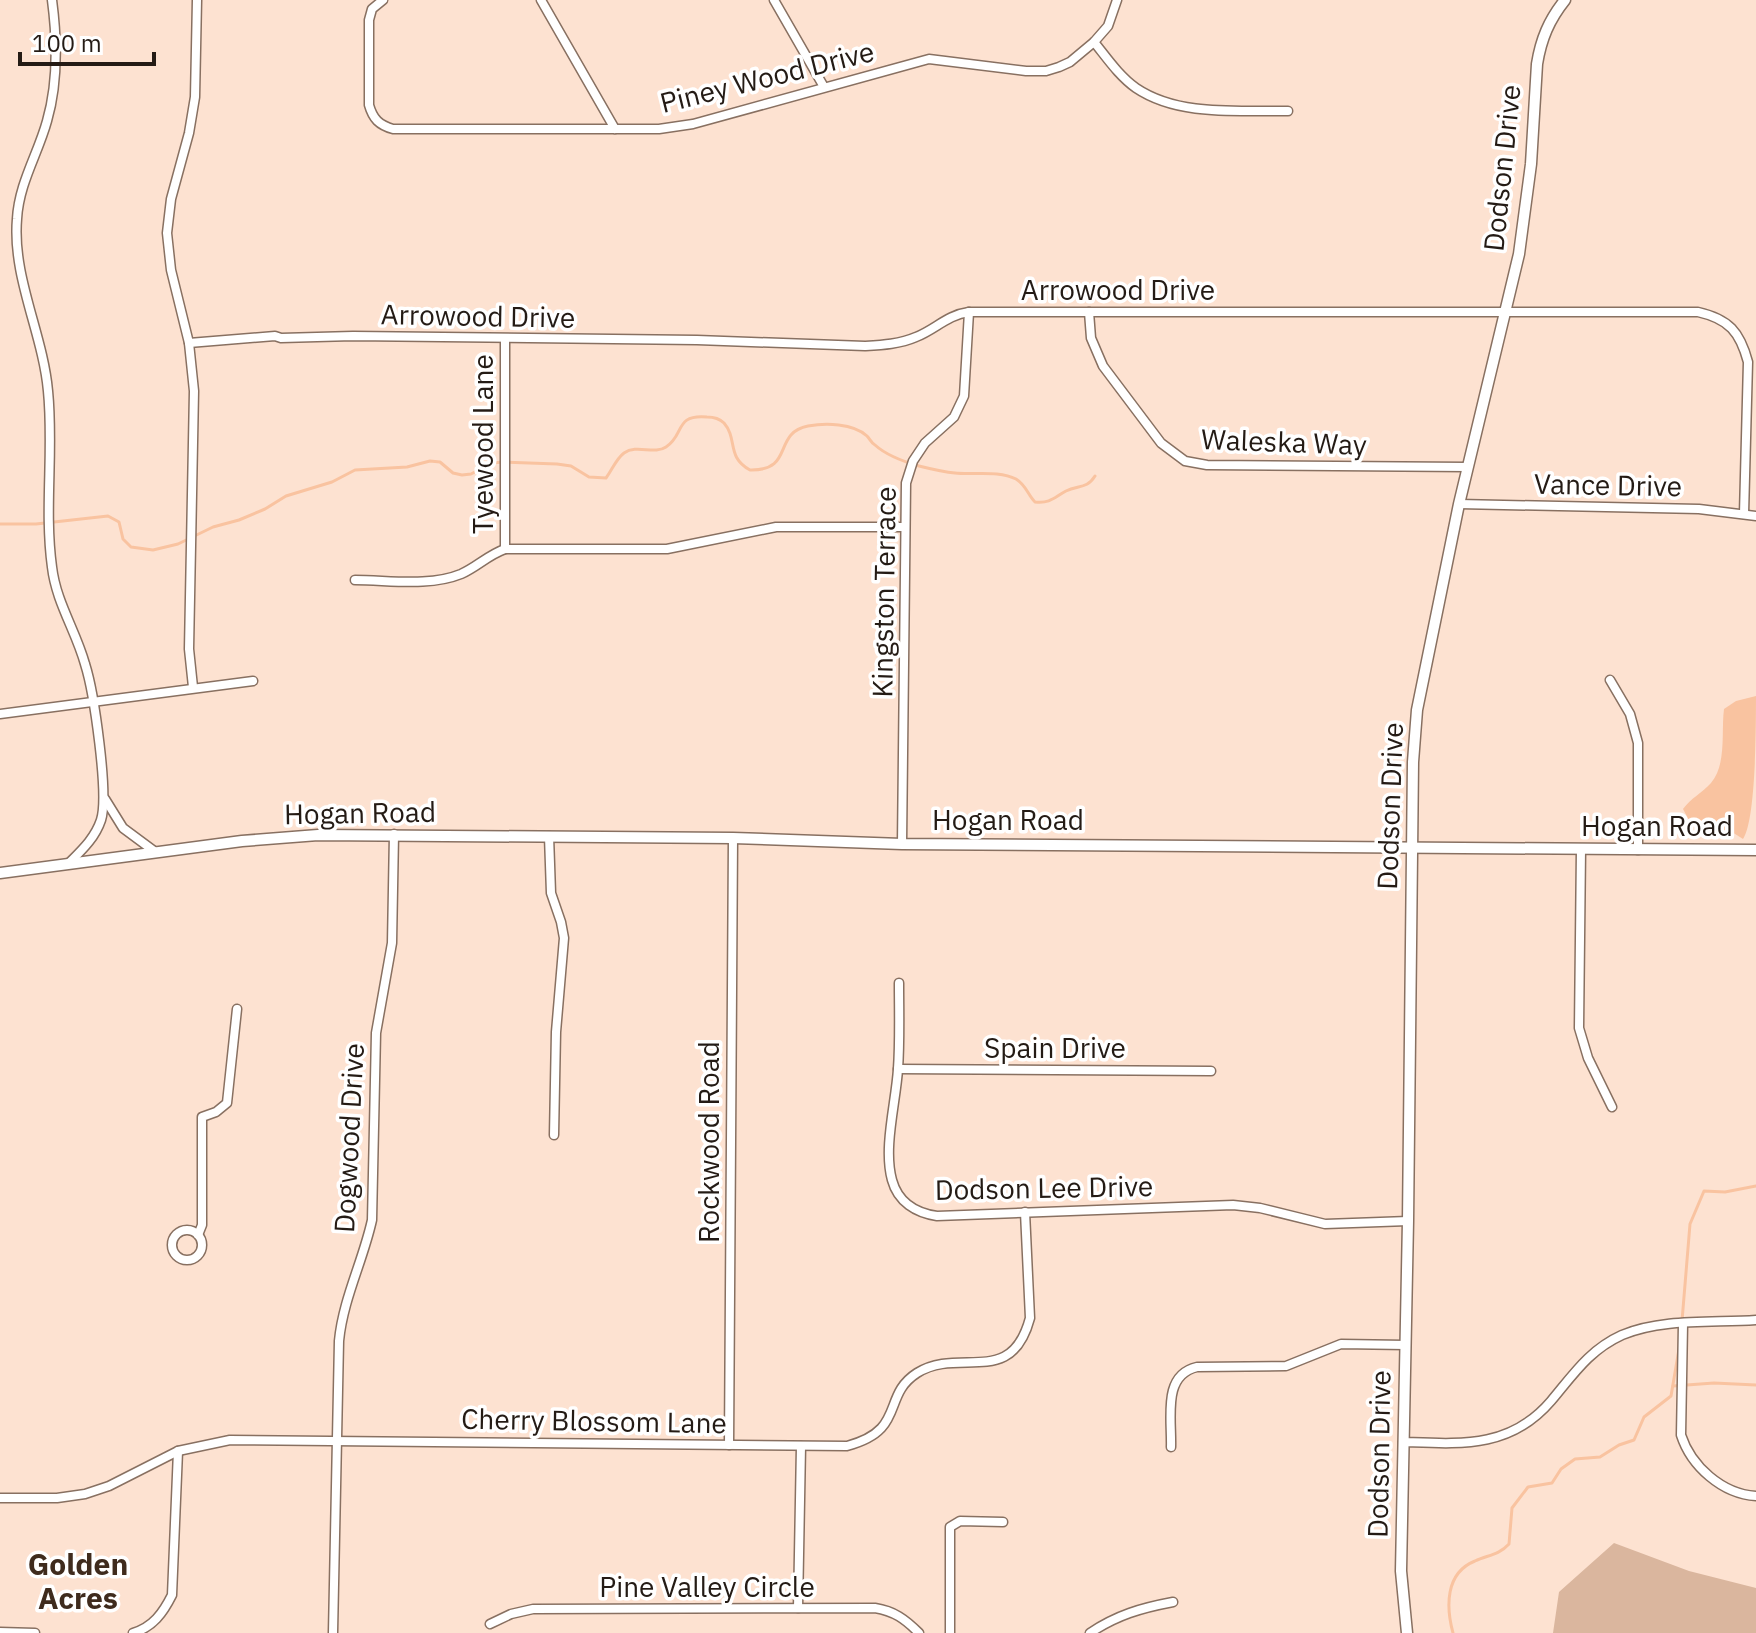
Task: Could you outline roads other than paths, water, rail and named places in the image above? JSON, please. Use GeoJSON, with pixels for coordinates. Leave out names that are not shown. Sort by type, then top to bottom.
{"type":"FeatureCollection","features":[{"type":"Feature","properties":{"kind":"street"},"geometry":{"type":"LineString","coordinates":[[52,0],[52,102],[20,196],[17,243],[48,390],[52,571],[63,612],[85,663],[105,799],[96,833],[69,863]]}},
{"type":"Feature","properties":{"kind":"street"},"geometry":{"type":"LineString","coordinates":[[193,687],[189,649],[194,391],[189,343],[171,270],[167,233],[171,199],[189,133],[195,97],[197,0]]}},
{"type":"Feature","properties":{"kind":"street","name":"Piney Wood Drive"},"geometry":{"type":"LineString","coordinates":[[383,0],[372,9],[369,20],[369,105],[373,117],[381,125],[393,129],[659,129],[693,124],[929,59],[1046,71],[1070,62],[1094,42],[1108,26],[1117,0]]}},
{"type":"Feature","properties":{"kind":"street"},"geometry":{"type":"LineString","coordinates":[[541,0],[615,129]]}},
{"type":"Feature","properties":{"kind":"street"},"geometry":{"type":"LineString","coordinates":[[774,0],[824,87]]}},
{"type":"Feature","properties":{"kind":"street","name":"Dodson Drive"},"geometry":{"type":"LineString","coordinates":[[1407,1633],[1401,1571],[1413,762],[1417,710],[1459,504],[1527,205],[1538,53],[1549,23],[1565,0]]}},
{"type":"Feature","properties":{"kind":"street"},"geometry":{"type":"LineString","coordinates":[[1094,42],[1125,79],[1163,101],[1192,108],[1288,111]]}},
{"type":"Feature","properties":{"kind":"street","name":"Arrowood Drive"},"geometry":{"type":"LineString","coordinates":[[189,343],[254,336],[891,344],[917,337],[953,315],[969,312],[1698,312],[1714,316],[1730,326],[1743,342],[1748,362],[1744,514]]}},
{"type":"Feature","properties":{"kind":"street","name":"Kingston Terrace"},"geometry":{"type":"LineString","coordinates":[[902,844],[906,483],[912,463],[925,443],[954,417],[964,396],[969,312]]}},
{"type":"Feature","properties":{"kind":"street","name":"Waleska Way"},"geometry":{"type":"LineString","coordinates":[[1089,312],[1091,338],[1103,366],[1161,443],[1185,461],[1207,465],[1468,467]]}},
{"type":"Feature","properties":{"kind":"street","name":"Tyewood Lane"},"geometry":{"type":"LineString","coordinates":[[505,339],[505,549]]}},
{"type":"Feature","properties":{"kind":"street","name":"Vance Drive"},"geometry":{"type":"LineString","coordinates":[[1459,504],[1699,509],[1756,516]]}},
{"type":"Feature","properties":{"kind":"street"},"geometry":{"type":"LineString","coordinates":[[355,580],[445,579],[465,572],[491,554],[505,549],[667,549],[776,527],[905,527]]}},
{"type":"Feature","properties":{"kind":"street"},"geometry":{"type":"LineString","coordinates":[[1610,680],[1630,714],[1638,743],[1638,850]]}},
{"type":"Feature","properties":{"kind":"street"},"geometry":{"type":"LineString","coordinates":[[0,714],[253,681]]}},
{"type":"Feature","properties":{"kind":"street"},"geometry":{"type":"LineString","coordinates":[[105,799],[123,828],[154,851]]}},
{"type":"Feature","properties":{"kind":"street","name":"Hogan Road"},"geometry":{"type":"LineString","coordinates":[[0,873],[154,851],[261,840],[318,835],[394,834],[733,838],[902,844],[1756,850]]}},
{"type":"Feature","properties":{"kind":"street","name":"Dogwood Drive"},"geometry":{"type":"LineString","coordinates":[[333,1633],[341,1324],[346,1300],[366,1250],[372,1220],[376,1033],[392,943],[394,834]]}},
{"type":"Feature","properties":{"kind":"street"},"geometry":{"type":"LineString","coordinates":[[549,836],[551,893],[564,938],[556,1032],[554,1135]]}},
{"type":"Feature","properties":{"kind":"street","name":"Rockwood Road"},"geometry":{"type":"LineString","coordinates":[[729,1445],[733,838]]}},
{"type":"Feature","properties":{"kind":"street"},"geometry":{"type":"LineString","coordinates":[[1581,849],[1579,1028],[1588,1058],[1612,1107]]}},
{"type":"Feature","properties":{"kind":"street","name":"Dodson Lee Drive"},"geometry":{"type":"LineString","coordinates":[[899,983],[898,1069],[891,1130],[891,1170],[892,1182],[900,1197],[914,1209],[937,1216],[1233,1205],[1260,1208],[1325,1224],[1408,1221]]}},
{"type":"Feature","properties":{"kind":"street"},"geometry":{"type":"LineString","coordinates":[[198,1235],[202,1225],[202,1117],[216,1112],[227,1103],[237,1009]]}},
{"type":"Feature","properties":{"kind":"street","name":"Spain Drive"},"geometry":{"type":"LineString","coordinates":[[898,1069],[1211,1071]]}},
{"type":"Feature","properties":{"kind":"street","name":"Cherry Blossom Lane"},"geometry":{"type":"LineString","coordinates":[[0,1498],[57,1498],[85,1494],[109,1486],[178,1451],[230,1440],[801,1446],[847,1446],[865,1441],[884,1426],[901,1389],[918,1372],[938,1366],[993,1362],[1017,1348],[1026,1335],[1030,1318],[1025,1212]]}},
{"type":"Feature","properties":{"kind":"street"},"geometry":{"type":"LineString","coordinates":[[1403,1442],[1458,1444],[1486,1441],[1521,1427],[1540,1413],[1579,1365],[1605,1344],[1639,1330],[1756,1320]]}},
{"type":"Feature","properties":{"kind":"street"},"geometry":{"type":"LineString","coordinates":[[1683,1324],[1681,1435],[1684,1445],[1710,1477],[1728,1489],[1756,1496]]}},
{"type":"Feature","properties":{"kind":"street"},"geometry":{"type":"LineString","coordinates":[[1171,1447],[1172,1391],[1179,1374],[1187,1369],[1286,1366],[1341,1344],[1406,1345]]}},
{"type":"Feature","properties":{"kind":"street"},"geometry":{"type":"LineString","coordinates":[[798,1608],[801,1446]]}},
{"type":"Feature","properties":{"kind":"street"},"geometry":{"type":"LineString","coordinates":[[133,1633],[153,1623],[165,1611],[172,1595],[178,1451]]}},
{"type":"Feature","properties":{"kind":"street"},"geometry":{"type":"LineString","coordinates":[[950,1633],[950,1527],[960,1521],[1003,1522]]}},
{"type":"Feature","properties":{"kind":"street"},"geometry":{"type":"LineString","coordinates":[[1090,1633],[1111,1619],[1135,1609],[1173,1602]]}},
{"type":"Feature","properties":{"kind":"street","name":"Pine Valley Circle"},"geometry":{"type":"LineString","coordinates":[[490,1624],[511,1614],[533,1609],[875,1608],[889,1610],[905,1619],[919,1633]]}},
{"type":"Feature","properties":{"kind":"street"},"geometry":{"type":"LineString","coordinates":[[0,1632],[35,1633]]}},
{"type":"Feature","properties":{"kind":"waterway"},"geometry":{"type":"LineString","coordinates":[[0,524],[36,524],[108,516],[119,522],[123,539],[131,547],[153,550],[178,544],[213,527],[239,520],[286,496],[332,482],[355,470],[407,467],[430,461],[440,462],[453,473],[462,475],[503,462],[571,466],[589,477],[606,478],[624,453],[634,449],[666,447],[685,422],[697,417],[714,418],[724,423],[731,435],[735,454],[750,470],[773,465],[797,430],[830,424],[861,432],[885,452],[919,466],[950,473],[1009,476],[1022,484],[1035,502],[1052,500],[1066,491],[1085,485],[1095,476]]}},
{"type":"Feature","properties":{"kind":"waterway"},"geometry":{"type":"LineString","coordinates":[[1682,1321],[1690,1224],[1704,1191],[1725,1192],[1756,1186]]}},
{"type":"Feature","properties":{"kind":"waterway"},"geometry":{"type":"LineString","coordinates":[[1453,1633],[1449,1602],[1458,1574],[1465,1566],[1497,1553],[1509,1544],[1512,1508],[1528,1487],[1552,1483],[1561,1469],[1575,1459],[1600,1457],[1634,1440],[1644,1417],[1671,1396],[1679,1349]]}},
{"type":"Feature","properties":{"kind":"waterway"},"geometry":{"type":"LineString","coordinates":[[1673,1386],[1714,1383],[1756,1385]]}},
{"type":"Feature","properties":{"kind":"district","name":"Golden Acres"},"geometry":{"type":"Point","coordinates":[78,1582]}}]}
